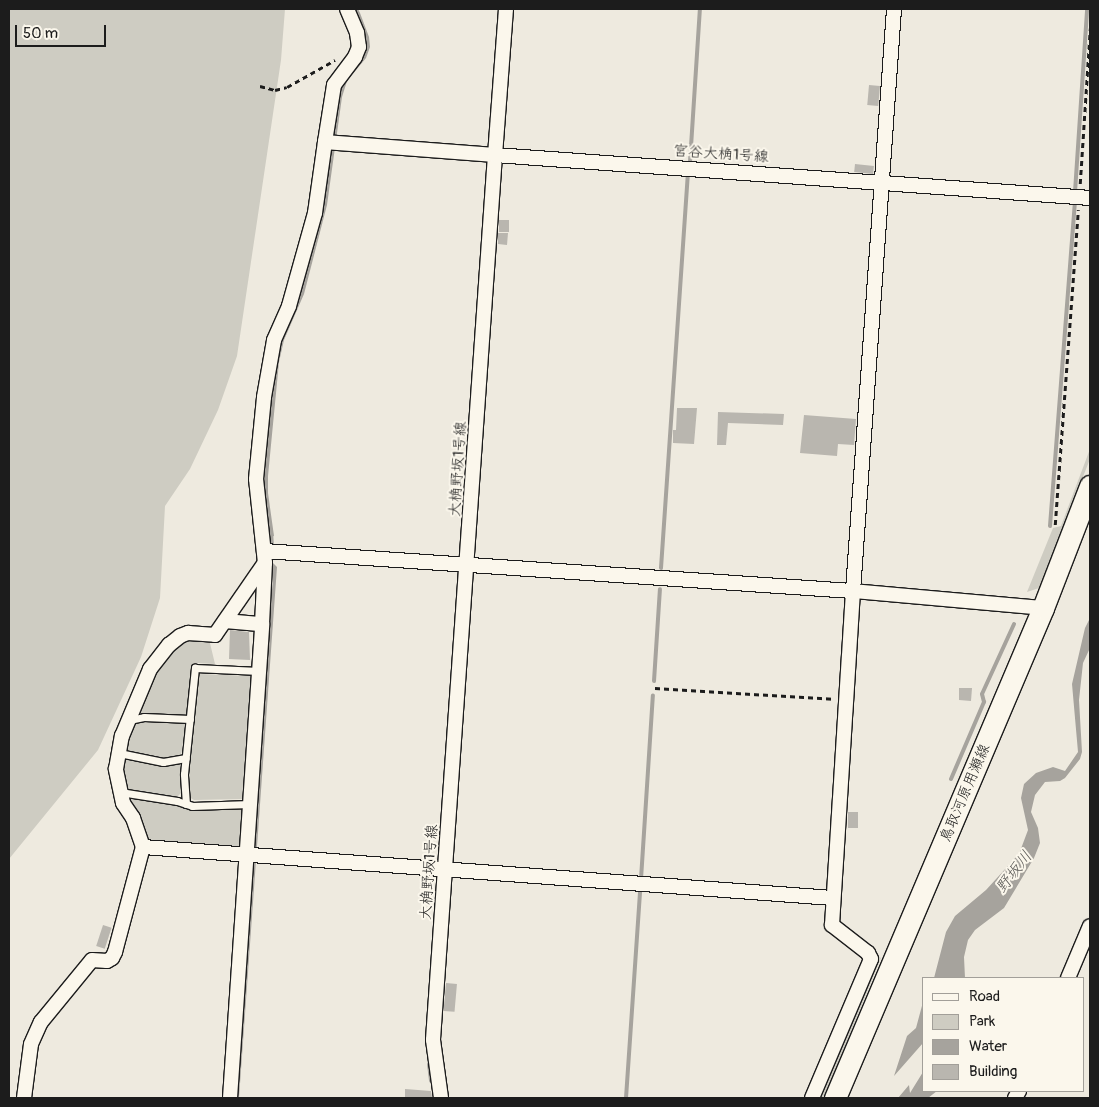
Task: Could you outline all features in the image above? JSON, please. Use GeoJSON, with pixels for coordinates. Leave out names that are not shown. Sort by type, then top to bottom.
{"type":"FeatureCollection","features":[{"type":"Feature","properties":{"kind":"main road","name":"鳥取河原用瀬線"},"geometry":{"type":"LineString","coordinates":[[835,1098],[1043,608],[1090,486]]}},
{"type":"Feature","properties":{"kind":"street"},"geometry":{"type":"LineString","coordinates":[[230,1098],[262,624],[264,557],[256,479],[269,362],[274,340],[294,290],[315,213],[334,85],[358,50],[358,33],[347,9]]}},
{"type":"Feature","properties":{"kind":"street"},"geometry":{"type":"LineString","coordinates":[[325,142],[495,155],[506,9]]}},
{"type":"Feature","properties":{"kind":"street"},"geometry":{"type":"LineString","coordinates":[[812,1098],[871,959],[868,953],[832,925],[853,591],[894,9]]}},
{"type":"Feature","properties":{"kind":"street","name":"宮谷大桷1号線"},"geometry":{"type":"LineString","coordinates":[[495,155],[1084,198]]}},
{"type":"Feature","properties":{"kind":"street","name":"大桷野坂1号線"},"geometry":{"type":"LineString","coordinates":[[441,1098],[432,1040],[446,871],[495,155]]}},
{"type":"Feature","properties":{"kind":"street"},"geometry":{"type":"LineString","coordinates":[[264,557],[467,565],[853,591],[1043,608]]}},
{"type":"Feature","properties":{"kind":"street"},"geometry":{"type":"LineString","coordinates":[[24,1098],[32,1044],[41,1022],[92,960],[112,958],[143,847],[133,818],[123,803],[116,769],[129,720],[150,669],[169,645],[180,636],[188,633],[214,635],[225,621],[264,557]]}},
{"type":"Feature","properties":{"kind":"street"},"geometry":{"type":"LineString","coordinates":[[225,621],[262,624]]}},
{"type":"Feature","properties":{"kind":"street"},"geometry":{"type":"LineString","coordinates":[[143,847],[446,871],[833,898]]}},
{"type":"Feature","properties":{"kind":"street"},"geometry":{"type":"LineString","coordinates":[[1068,977],[1090,926]]}},
{"type":"Feature","properties":{"kind":"lane"},"geometry":{"type":"LineString","coordinates":[[186,804],[186,758],[195,668],[259,670]]}},
{"type":"Feature","properties":{"kind":"lane"},"geometry":{"type":"LineString","coordinates":[[129,720],[144,717],[190,719]]}},
{"type":"Feature","properties":{"kind":"lane"},"geometry":{"type":"LineString","coordinates":[[119,753],[164,762],[178,761],[186,758]]}},
{"type":"Feature","properties":{"kind":"lane"},"geometry":{"type":"LineString","coordinates":[[120,792],[192,806],[250,804]]}},
{"type":"Feature","properties":{"kind":"path"},"geometry":{"type":"LineString","coordinates":[[1055,525],[1084,198],[1090,28]]}},
{"type":"Feature","properties":{"kind":"path"},"geometry":{"type":"LineString","coordinates":[[260,86],[275,90],[287,87],[309,77],[352,49],[358,50]]}},
{"type":"Feature","properties":{"kind":"path"},"geometry":{"type":"LineString","coordinates":[[655,688],[846,700]]}},
{"type":"Feature","properties":{"kind":"green space"},"geometry":{"type":"Polygon","coordinates":[[[9,9],[285,9],[281,60],[237,356],[218,410],[190,469],[165,506],[160,598],[141,657],[98,750],[9,859],[9,9]]]}},
{"type":"Feature","properties":{"kind":"green space"},"geometry":{"type":"Polygon","coordinates":[[[1090,449],[1090,459],[1039,588],[1027,592],[1053,528],[1061,526],[1090,449]]]}},
{"type":"Feature","properties":{"kind":"green space"},"geometry":{"type":"Polygon","coordinates":[[[182,639],[209,639],[215,664],[197,663],[191,667],[187,716],[135,713],[152,673],[182,639]]]}},
{"type":"Feature","properties":{"kind":"green space"},"geometry":{"type":"Polygon","coordinates":[[[199,674],[255,676],[244,797],[242,799],[194,800],[189,797],[188,776],[199,674]]]}},
{"type":"Feature","properties":{"kind":"green space"},"geometry":{"type":"Polygon","coordinates":[[[145,720],[186,722],[181,756],[166,760],[122,751],[130,726],[145,720]]]}},
{"type":"Feature","properties":{"kind":"green space"},"geometry":{"type":"Polygon","coordinates":[[[121,757],[161,764],[182,764],[181,793],[177,797],[122,790],[121,757]]]}},
{"type":"Feature","properties":{"kind":"green space"},"geometry":{"type":"Polygon","coordinates":[[[124,797],[193,809],[244,809],[244,849],[146,844],[124,797]]]}},
{"type":"Feature","properties":{"kind":"green space"},"geometry":{"type":"Polygon","coordinates":[[[867,949],[881,958],[824,1098],[816,1098],[867,949]]]}},
{"type":"Feature","properties":{"kind":"water"},"geometry":{"type":"Polygon","coordinates":[[[353,9],[358,9],[360,13],[369,37],[370,47],[366,58],[347,81],[342,97],[327,205],[304,294],[284,340],[279,362],[268,476],[268,493],[274,536],[270,537],[263,492],[275,362],[323,203],[337,97],[343,79],[363,55],[353,9]]]}},
{"type":"Feature","properties":{"kind":"water"},"geometry":{"type":"Polygon","coordinates":[[[272,562],[277,567],[239,1098],[235,1098],[273,576],[272,562]]]}},
{"type":"Feature","properties":{"kind":"water","name":"野坂川"},"geometry":{"type":"Polygon","coordinates":[[[1090,618],[1090,648],[1083,663],[1079,700],[1082,752],[1080,759],[1065,778],[1060,781],[1045,782],[1035,795],[1031,812],[1038,828],[1040,843],[1034,858],[1004,908],[975,930],[968,940],[964,957],[965,977],[934,977],[946,932],[955,916],[986,890],[1019,854],[1028,830],[1021,798],[1024,784],[1036,773],[1053,767],[1065,771],[1078,752],[1072,684],[1085,628],[1090,618]]]}},
{"type":"Feature","properties":{"kind":"water"},"geometry":{"type":"Polygon","coordinates":[[[922,1006],[922,1044],[894,1076],[907,1036],[916,1028],[922,1006]]]}},
{"type":"Feature","properties":{"kind":"water"},"geometry":{"type":"Polygon","coordinates":[[[922,1074],[922,1092],[936,1092],[928,1098],[898,1098],[909,1085],[910,1093],[922,1074]]]}},
{"type":"Feature","properties":{"kind":"building"},"geometry":{"type":"Polygon","coordinates":[[[869,85],[880,86],[878,106],[867,105],[869,85]]]}},
{"type":"Feature","properties":{"kind":"building"},"geometry":{"type":"Polygon","coordinates":[[[855,164],[874,166],[873,174],[854,172],[855,164]]]}},
{"type":"Feature","properties":{"kind":"building"},"geometry":{"type":"Polygon","coordinates":[[[499,220],[509,220],[509,232],[499,232],[499,220]]]}},
{"type":"Feature","properties":{"kind":"building"},"geometry":{"type":"Polygon","coordinates":[[[498,233],[508,233],[507,245],[498,244],[498,233]]]}},
{"type":"Feature","properties":{"kind":"building"},"geometry":{"type":"Polygon","coordinates":[[[677,408],[697,408],[694,444],[673,443],[673,430],[676,430],[677,408]]]}},
{"type":"Feature","properties":{"kind":"building"},"geometry":{"type":"Polygon","coordinates":[[[718,412],[784,414],[783,425],[728,423],[726,445],[717,445],[718,412]]]}},
{"type":"Feature","properties":{"kind":"building"},"geometry":{"type":"Polygon","coordinates":[[[804,415],[856,419],[854,445],[838,444],[837,456],[800,453],[804,415]]]}},
{"type":"Feature","properties":{"kind":"building"},"geometry":{"type":"Polygon","coordinates":[[[230,630],[249,632],[250,660],[229,659],[230,630]]]}},
{"type":"Feature","properties":{"kind":"building"},"geometry":{"type":"Polygon","coordinates":[[[959,688],[972,688],[971,701],[959,700],[959,688]]]}},
{"type":"Feature","properties":{"kind":"building"},"geometry":{"type":"Polygon","coordinates":[[[848,812],[858,812],[858,828],[848,828],[848,812]]]}},
{"type":"Feature","properties":{"kind":"building"},"geometry":{"type":"Polygon","coordinates":[[[103,925],[112,928],[105,949],[96,946],[103,925]]]}},
{"type":"Feature","properties":{"kind":"building"},"geometry":{"type":"Polygon","coordinates":[[[446,983],[457,984],[455,1012],[444,1011],[446,983]]]}},
{"type":"Feature","properties":{"kind":"building"},"geometry":{"type":"Polygon","coordinates":[[[405,1089],[431,1091],[432,1098],[405,1098],[405,1089]]]}},
{"type":"Feature","properties":{"kind":"waterway"},"geometry":{"type":"LineString","coordinates":[[690,162],[700,9]]}},
{"type":"Feature","properties":{"kind":"waterway"},"geometry":{"type":"LineString","coordinates":[[1075,192],[1087,9]]}},
{"type":"Feature","properties":{"kind":"waterway"},"geometry":{"type":"LineString","coordinates":[[661,568],[688,176]]}},
{"type":"Feature","properties":{"kind":"waterway"},"geometry":{"type":"LineString","coordinates":[[1050,526],[1075,204]]}},
{"type":"Feature","properties":{"kind":"waterway"},"geometry":{"type":"LineString","coordinates":[[271,532],[272,547]]}},
{"type":"Feature","properties":{"kind":"waterway"},"geometry":{"type":"LineString","coordinates":[[654,681],[660,589]]}},
{"type":"Feature","properties":{"kind":"waterway"},"geometry":{"type":"LineString","coordinates":[[951,779],[984,702],[982,694],[1014,624]]}},
{"type":"Feature","properties":{"kind":"waterway"},"geometry":{"type":"LineString","coordinates":[[641,879],[653,695]]}},
{"type":"Feature","properties":{"kind":"waterway"},"geometry":{"type":"LineString","coordinates":[[626,1098],[640,890]]}},
{"type":"Feature","properties":{"kind":"waterway"},"geometry":{"type":"LineString","coordinates":[[429,1064],[431,1081]]}}]}
